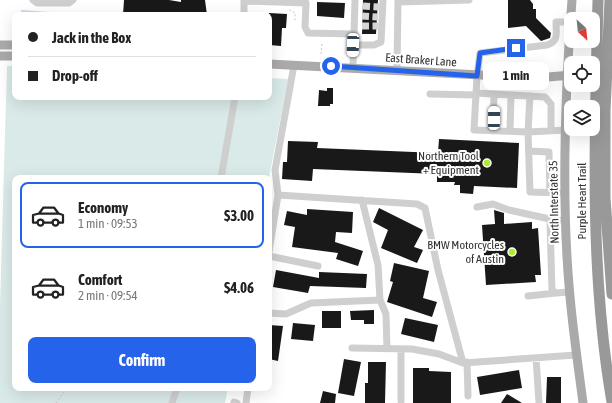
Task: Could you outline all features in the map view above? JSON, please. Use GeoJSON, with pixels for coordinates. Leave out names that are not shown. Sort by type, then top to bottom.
{"type":"FeatureCollection","features":[{"type":"Feature","properties":{"kind":"highway","name":"Purple Heart Trail"},"geometry":{"type":"LineString","coordinates":[[598,0],[595,228],[596,266],[612,402]]}},
{"type":"Feature","properties":{"kind":"highway","name":"Purple Heart Trail"},"geometry":{"type":"LineString","coordinates":[[610,0],[605,111],[605,190],[612,294]]}},
{"type":"Feature","properties":{"kind":"main road","name":"North Interstate 35"},"geometry":{"type":"LineString","coordinates":[[571,12],[572,0]]}},
{"type":"Feature","properties":{"kind":"main road"},"geometry":{"type":"LineString","coordinates":[[0,45],[12,45]]}},
{"type":"Feature","properties":{"kind":"main road"},"geometry":{"type":"LineString","coordinates":[[0,56],[12,56]]}},
{"type":"Feature","properties":{"kind":"main road","name":"East Braker Lane"},"geometry":{"type":"LineString","coordinates":[[272,64],[397,70],[477,76],[537,78],[564,75]]}},
{"type":"Feature","properties":{"kind":"main road"},"geometry":{"type":"LineString","coordinates":[[600,68],[612,65]]}},
{"type":"Feature","properties":{"kind":"main road","name":"North Interstate 35"},"geometry":{"type":"LineString","coordinates":[[566,136],[564,194],[569,292],[583,403]]}},
{"type":"Feature","properties":{"kind":"street"},"geometry":{"type":"LineString","coordinates":[[33,0],[37,3],[69,3],[73,0]]}},
{"type":"Feature","properties":{"kind":"street"},"geometry":{"type":"LineString","coordinates":[[244,12],[244,0],[306,1],[305,27],[308,33],[354,34]]}},
{"type":"Feature","properties":{"kind":"street"},"geometry":{"type":"LineString","coordinates":[[397,70],[398,1],[470,0]]}},
{"type":"Feature","properties":{"kind":"street"},"geometry":{"type":"LineString","coordinates":[[353,68],[355,3],[363,6]]}},
{"type":"Feature","properties":{"kind":"street"},"geometry":{"type":"LineString","coordinates":[[353,45],[374,45],[381,42],[380,26],[382,5]]}},
{"type":"Feature","properties":{"kind":"street"},"geometry":{"type":"LineString","coordinates":[[354,16],[362,16]]}},
{"type":"Feature","properties":{"kind":"street"},"geometry":{"type":"LineString","coordinates":[[564,22],[556,22],[556,38],[554,43],[480,53],[477,76],[474,130],[528,132],[564,130]]}},
{"type":"Feature","properties":{"kind":"street"},"geometry":{"type":"LineString","coordinates":[[354,25],[362,26]]}},
{"type":"Feature","properties":{"kind":"street"},"geometry":{"type":"LineString","coordinates":[[272,233],[278,195],[275,170],[294,65]]}},
{"type":"Feature","properties":{"kind":"street"},"geometry":{"type":"LineString","coordinates":[[430,94],[494,94],[545,97],[551,104],[551,130]]}},
{"type":"Feature","properties":{"kind":"street"},"geometry":{"type":"LineString","coordinates":[[493,130],[494,94]]}},
{"type":"Feature","properties":{"kind":"street"},"geometry":{"type":"LineString","coordinates":[[510,131],[511,95]]}},
{"type":"Feature","properties":{"kind":"street"},"geometry":{"type":"LineString","coordinates":[[530,96],[528,132],[530,192],[564,194]]}},
{"type":"Feature","properties":{"kind":"street"},"geometry":{"type":"LineString","coordinates":[[222,175],[235,100]]}},
{"type":"Feature","properties":{"kind":"street"},"geometry":{"type":"LineString","coordinates":[[529,151],[549,152],[550,193]]}},
{"type":"Feature","properties":{"kind":"street"},"geometry":{"type":"LineString","coordinates":[[278,195],[417,204],[425,208],[438,270],[465,363],[468,396]]}},
{"type":"Feature","properties":{"kind":"street"},"geometry":{"type":"LineString","coordinates":[[362,200],[378,265],[380,300],[386,314],[388,349]]}},
{"type":"Feature","properties":{"kind":"street"},"geometry":{"type":"LineString","coordinates":[[476,207],[493,204],[509,210],[554,220],[566,221]]}},
{"type":"Feature","properties":{"kind":"street"},"geometry":{"type":"LineString","coordinates":[[554,220],[550,222],[552,290],[556,293]]}},
{"type":"Feature","properties":{"kind":"street"},"geometry":{"type":"LineString","coordinates":[[272,257],[318,266]]}},
{"type":"Feature","properties":{"kind":"street"},"geometry":{"type":"LineString","coordinates":[[528,296],[569,292]]}},
{"type":"Feature","properties":{"kind":"street"},"geometry":{"type":"LineString","coordinates":[[272,313],[286,314],[311,303],[380,300]]}},
{"type":"Feature","properties":{"kind":"street"},"geometry":{"type":"LineString","coordinates":[[352,348],[400,349],[439,354],[465,363],[576,355]]}},
{"type":"Feature","properties":{"kind":"street"},"geometry":{"type":"LineString","coordinates":[[400,349],[401,401]]}},
{"type":"Feature","properties":{"kind":"street"},"geometry":{"type":"LineString","coordinates":[[536,358],[539,403]]}},
{"type":"Feature","properties":{"kind":"street"},"geometry":{"type":"LineString","coordinates":[[172,403],[176,391]]}},
{"type":"Feature","properties":{"kind":"street"},"geometry":{"type":"LineString","coordinates":[[246,403],[248,391]]}},
{"type":"Feature","properties":{"kind":"path"},"geometry":{"type":"LineString","coordinates":[[287,9],[295,15],[299,15]]}},
{"type":"Feature","properties":{"kind":"path"},"geometry":{"type":"LineString","coordinates":[[295,15],[295,21]]}},
{"type":"Feature","properties":{"kind":"path"},"geometry":{"type":"LineString","coordinates":[[321,54],[322,42]]}},
{"type":"Feature","properties":{"kind":"path"},"geometry":{"type":"LineString","coordinates":[[56,403],[65,391]]}},
{"type":"Feature","properties":{"kind":"shaded area"},"geometry":{"type":"Polygon","coordinates":[[[21,10],[49,12],[21,12],[21,10]]]}},
{"type":"Feature","properties":{"kind":"shaded area"},"geometry":{"type":"Polygon","coordinates":[[[7,66],[12,66],[12,100],[272,100],[272,78],[288,79],[270,175],[12,175],[12,391],[227,391],[225,403],[0,403],[0,306],[7,66]]]}},
{"type":"Feature","properties":{"kind":"building"},"geometry":{"type":"Polygon","coordinates":[[[124,0],[169,0],[181,2],[181,0],[205,0],[207,12],[123,12],[124,0]]]}},
{"type":"Feature","properties":{"kind":"building"},"geometry":{"type":"Polygon","coordinates":[[[363,0],[378,0],[376,34],[362,34],[363,0]]]}},
{"type":"Feature","properties":{"kind":"building"},"geometry":{"type":"Polygon","coordinates":[[[508,0],[530,0],[533,4],[533,9],[536,9],[536,18],[551,33],[550,38],[541,41],[526,26],[508,28],[508,0]]]}},
{"type":"Feature","properties":{"kind":"building"},"geometry":{"type":"Polygon","coordinates":[[[317,2],[345,3],[344,18],[317,16],[317,2]]]}},
{"type":"Feature","properties":{"kind":"building"},"geometry":{"type":"Polygon","coordinates":[[[272,13],[287,14],[286,28],[282,28],[281,46],[272,45],[272,13]]]}},
{"type":"Feature","properties":{"kind":"building"},"geometry":{"type":"Polygon","coordinates":[[[327,88],[333,88],[333,104],[330,104],[330,106],[318,106],[319,90],[327,91],[327,88]]]}},
{"type":"Feature","properties":{"kind":"building"},"geometry":{"type":"Polygon","coordinates":[[[439,139],[519,143],[517,188],[474,186],[473,194],[460,193],[460,185],[454,185],[455,182],[437,182],[437,174],[313,169],[312,181],[282,179],[283,162],[287,162],[288,141],[318,142],[317,148],[438,153],[439,139]]]}},
{"type":"Feature","properties":{"kind":"building"},"geometry":{"type":"Polygon","coordinates":[[[379,208],[423,230],[414,247],[423,250],[417,263],[381,248],[388,230],[373,222],[379,208]]]}},
{"type":"Feature","properties":{"kind":"building"},"geometry":{"type":"Polygon","coordinates":[[[307,209],[353,212],[352,233],[336,232],[335,242],[363,251],[358,266],[336,259],[338,253],[292,247],[295,227],[284,225],[287,211],[307,215],[307,209]]]}},
{"type":"Feature","properties":{"kind":"building","name":"BMW Motorcycles of Austin"},"geometry":{"type":"Polygon","coordinates":[[[494,210],[504,213],[504,224],[532,222],[532,229],[538,228],[541,275],[535,275],[536,282],[486,285],[482,225],[495,224],[494,210]]]}},
{"type":"Feature","properties":{"kind":"building"},"geometry":{"type":"Polygon","coordinates":[[[394,263],[429,271],[423,298],[437,302],[432,317],[387,302],[393,282],[390,281],[394,263]]]}},
{"type":"Feature","properties":{"kind":"building"},"geometry":{"type":"Polygon","coordinates":[[[276,270],[319,278],[319,272],[367,274],[366,288],[310,286],[308,293],[273,287],[276,270]]]}},
{"type":"Feature","properties":{"kind":"building"},"geometry":{"type":"Polygon","coordinates":[[[374,310],[374,324],[364,324],[364,320],[351,320],[350,311],[374,310]]]}},
{"type":"Feature","properties":{"kind":"building"},"geometry":{"type":"Polygon","coordinates":[[[322,311],[341,311],[341,328],[322,328],[322,311]]]}},
{"type":"Feature","properties":{"kind":"building"},"geometry":{"type":"Polygon","coordinates":[[[405,318],[438,325],[434,342],[401,334],[405,318]]]}},
{"type":"Feature","properties":{"kind":"building"},"geometry":{"type":"Polygon","coordinates":[[[293,323],[315,325],[313,341],[291,339],[293,323]]]}},
{"type":"Feature","properties":{"kind":"building"},"geometry":{"type":"Polygon","coordinates":[[[272,325],[283,326],[278,361],[272,360],[272,325]]]}},
{"type":"Feature","properties":{"kind":"building"},"geometry":{"type":"Polygon","coordinates":[[[344,359],[361,362],[354,396],[338,393],[344,359]]]}},
{"type":"Feature","properties":{"kind":"building"},"geometry":{"type":"Polygon","coordinates":[[[368,362],[386,362],[385,403],[365,403],[365,383],[368,383],[368,362]]]}},
{"type":"Feature","properties":{"kind":"building"},"geometry":{"type":"Polygon","coordinates":[[[413,368],[429,368],[429,371],[451,372],[451,403],[413,403],[413,368]]]}},
{"type":"Feature","properties":{"kind":"building"},"geometry":{"type":"Polygon","coordinates":[[[519,370],[522,388],[480,395],[477,377],[519,370]]]}},
{"type":"Feature","properties":{"kind":"building"},"geometry":{"type":"Polygon","coordinates":[[[547,377],[561,377],[561,403],[546,403],[547,377]]]}},
{"type":"Feature","properties":{"kind":"building"},"geometry":{"type":"Polygon","coordinates":[[[323,391],[336,394],[335,403],[320,403],[323,391]]]}},
{"type":"Feature","properties":{"kind":"building"},"geometry":{"type":"Polygon","coordinates":[[[507,394],[522,403],[501,403],[507,394]]]}},
{"type":"Feature","properties":{"kind":"tunnel"},"geometry":{"type":"LineString","coordinates":[[363,6],[379,7]]}},
{"type":"Feature","properties":{"kind":"tunnel"},"geometry":{"type":"LineString","coordinates":[[362,16],[378,17]]}},
{"type":"Feature","properties":{"kind":"tunnel"},"geometry":{"type":"LineString","coordinates":[[362,26],[378,26]]}},
{"type":"Feature","properties":{"kind":"place","name":"Northern Tool + Equipment"},"geometry":{"type":"Point","coordinates":[487,163]}},
{"type":"Feature","properties":{"kind":"place","name":"BMW Motorcycles of Austin"},"geometry":{"type":"Point","coordinates":[512,252]}},
{"type":"Feature","properties":{"kind":"route"},"geometry":{"type":"LineString","coordinates":[[331,66],[477,76],[480,53],[485,51],[516,48]]}}]}
